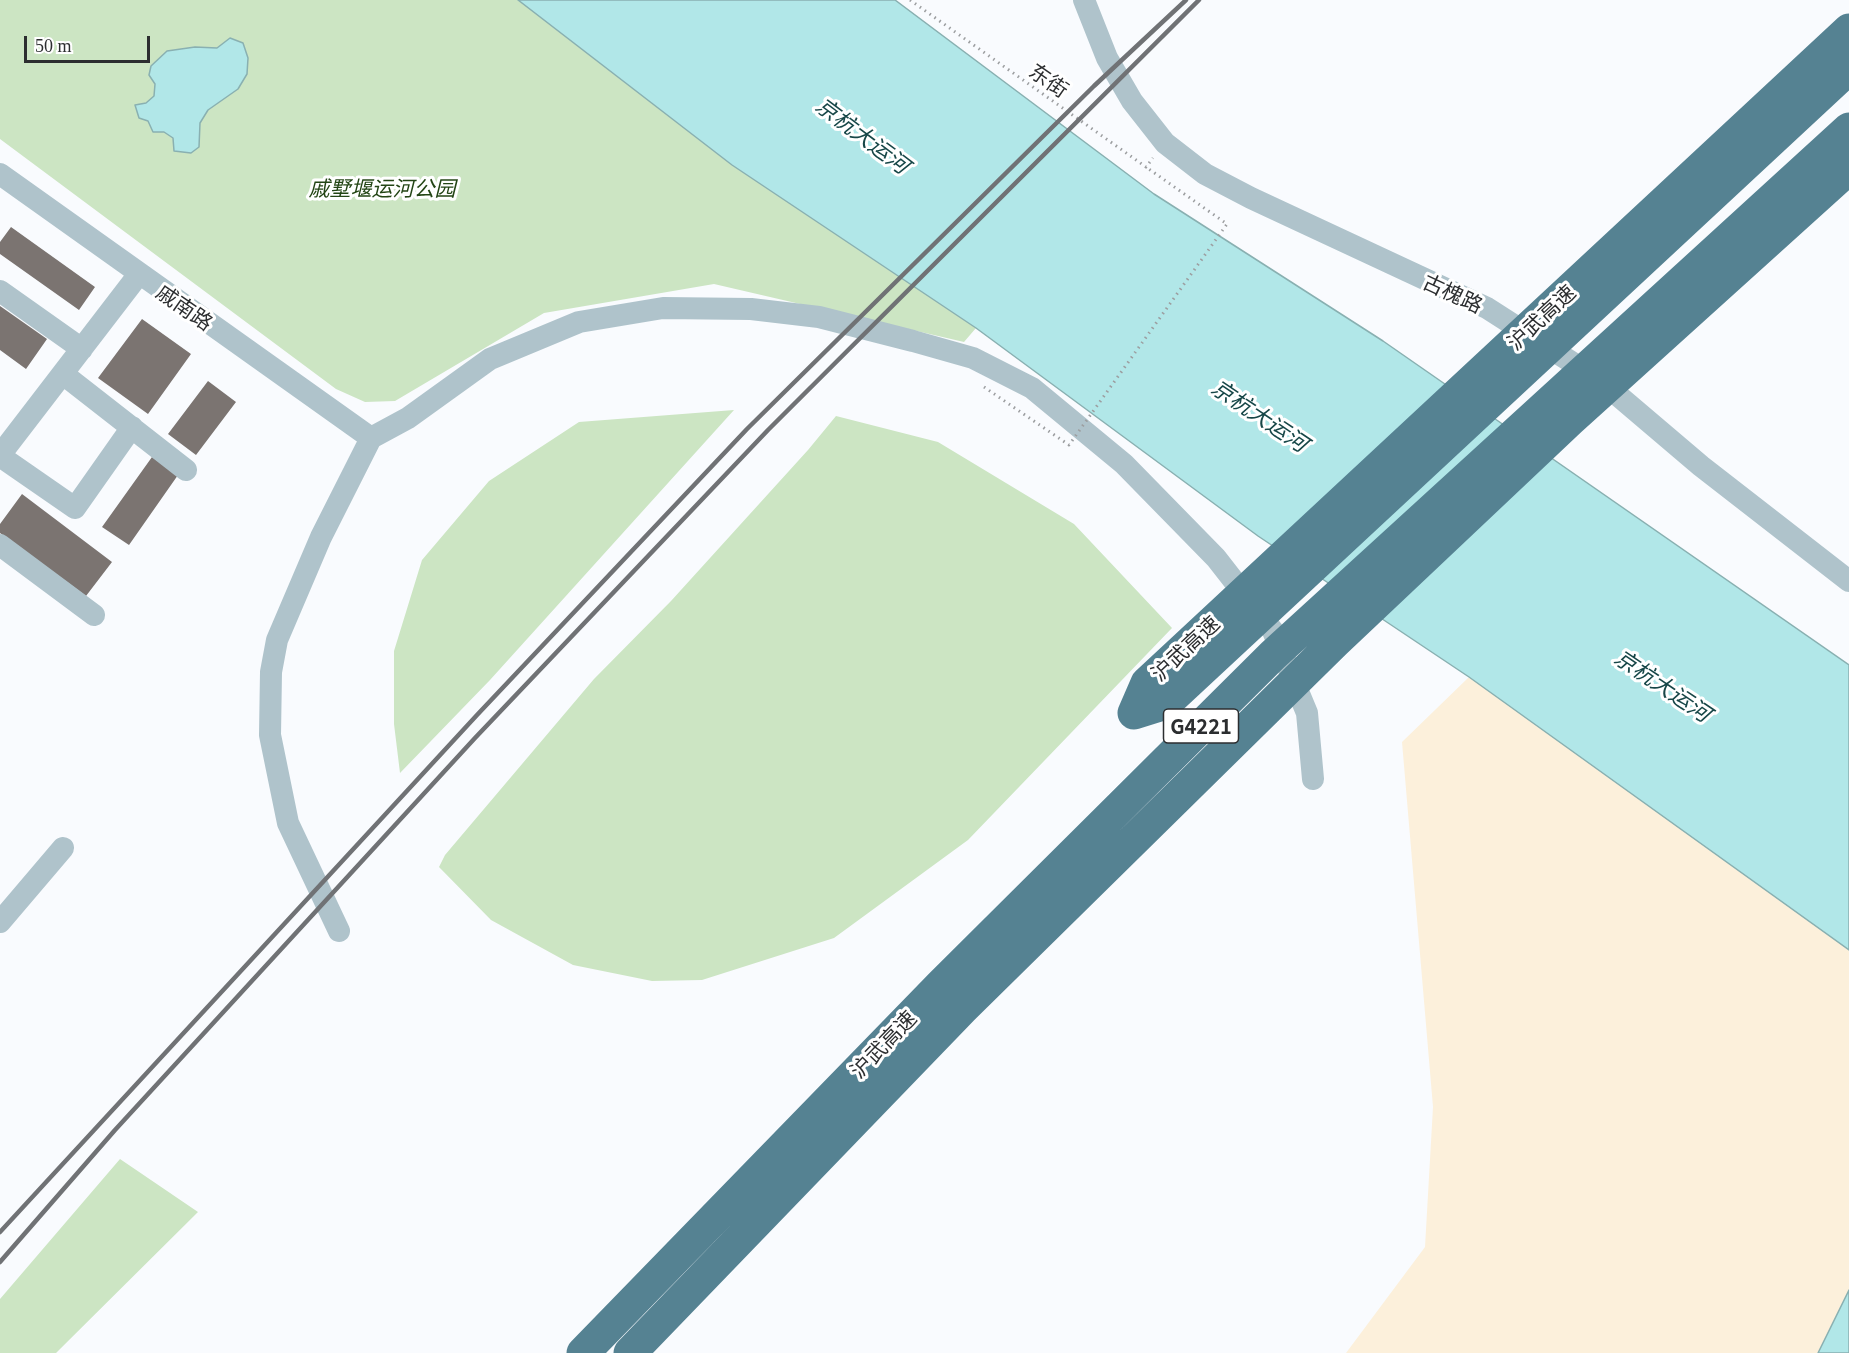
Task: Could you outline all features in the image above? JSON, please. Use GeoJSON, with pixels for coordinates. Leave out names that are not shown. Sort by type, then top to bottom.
{"type":"FeatureCollection","features":[{"type":"Feature","properties":{"kind":"highway","name":"沪武高速"},"geometry":{"type":"LineString","coordinates":[[1849,30],[1147,683],[1134,713],[1166,703],[1849,68]]}},
{"type":"Feature","properties":{"kind":"highway","name":"沪武高速"},"geometry":{"type":"LineString","coordinates":[[583,1353],[950,976],[1273,655],[1849,129]]}},
{"type":"Feature","properties":{"kind":"highway","name":"沪武高速"},"geometry":{"type":"LineString","coordinates":[[630,1353],[962,1010],[1335,642],[1570,420],[1849,168]]}},
{"type":"Feature","properties":{"kind":"street","name":"古槐路"},"geometry":{"type":"LineString","coordinates":[[1083,0],[1112,66],[1132,101],[1165,143],[1205,174],[1251,198],[1487,308],[1601,381],[1701,466],[1849,581]]}},
{"type":"Feature","properties":{"kind":"street","name":"戚南路"},"geometry":{"type":"LineString","coordinates":[[0,174],[371,438]]}},
{"type":"Feature","properties":{"kind":"street"},"geometry":{"type":"LineString","coordinates":[[132,428],[75,508],[0,456],[139,274]]}},
{"type":"Feature","properties":{"kind":"street"},"geometry":{"type":"LineString","coordinates":[[0,291],[82,349]]}},
{"type":"Feature","properties":{"kind":"street"},"geometry":{"type":"LineString","coordinates":[[339,931],[288,823],[270,735],[271,672],[277,640],[321,537],[371,438],[408,418],[490,358],[579,322],[663,308],[751,309],[819,317],[973,358],[1032,388],[1124,464],[1216,558],[1273,631],[1307,713],[1313,779]]}},
{"type":"Feature","properties":{"kind":"street"},"geometry":{"type":"LineString","coordinates":[[63,374],[186,470]]}},
{"type":"Feature","properties":{"kind":"street"},"geometry":{"type":"LineString","coordinates":[[0,545],[94,615]]}},
{"type":"Feature","properties":{"kind":"street"},"geometry":{"type":"LineString","coordinates":[[0,922],[63,848]]}},
{"type":"Feature","properties":{"kind":"path","name":"东街"},"geometry":{"type":"LineString","coordinates":[[910,0],[1227,224],[1069,445],[984,387]]}},
{"type":"Feature","properties":{"kind":"path"},"geometry":{"type":"LineString","coordinates":[[1146,167],[1165,143]]}},
{"type":"Feature","properties":{"kind":"shaded area"},"geometry":{"type":"Polygon","coordinates":[[[1469,677],[1849,950],[1849,1353],[1346,1353],[1425,1247],[1433,1107],[1402,742],[1469,677]]]}},
{"type":"Feature","properties":{"kind":"green space","name":"戚墅堰运河公园"},"geometry":{"type":"Polygon","coordinates":[[[0,0],[518,0],[732,165],[976,328],[964,342],[714,284],[544,313],[395,401],[365,402],[336,389],[0,139],[0,0]]]}},
{"type":"Feature","properties":{"kind":"green space"},"geometry":{"type":"Polygon","coordinates":[[[734,410],[490,680],[400,773],[394,724],[394,651],[422,560],[489,481],[579,422],[734,410]]]}},
{"type":"Feature","properties":{"kind":"green space"},"geometry":{"type":"Polygon","coordinates":[[[836,416],[938,442],[1074,524],[1172,628],[968,840],[834,938],[702,980],[652,981],[573,965],[491,920],[439,867],[445,855],[594,679],[671,601],[836,416]]]}},
{"type":"Feature","properties":{"kind":"green space"},"geometry":{"type":"Polygon","coordinates":[[[120,1159],[198,1212],[56,1353],[0,1353],[0,1299],[120,1159]]]}},
{"type":"Feature","properties":{"kind":"water","name":"京杭大运河"},"geometry":{"type":"Polygon","coordinates":[[[518,0],[895,0],[1154,194],[1383,341],[1849,665],[1849,950],[1469,677],[1258,536],[976,328],[732,165],[518,0]]]}},
{"type":"Feature","properties":{"kind":"water"},"geometry":{"type":"Polygon","coordinates":[[[230,38],[243,43],[248,58],[247,74],[238,89],[208,110],[200,123],[199,147],[191,153],[174,151],[173,138],[164,132],[153,132],[148,121],[139,118],[135,105],[146,103],[154,96],[155,84],[149,75],[151,66],[167,51],[195,47],[217,48],[230,38]]]}},
{"type":"Feature","properties":{"kind":"water"},"geometry":{"type":"Polygon","coordinates":[[[1849,1290],[1849,1353],[1818,1353],[1849,1290]]]}},
{"type":"Feature","properties":{"kind":"building"},"geometry":{"type":"Polygon","coordinates":[[[11,227],[95,287],[79,310],[0,254],[0,242],[11,227]]]}},
{"type":"Feature","properties":{"kind":"building"},"geometry":{"type":"Polygon","coordinates":[[[0,306],[47,339],[26,369],[0,350],[0,306]]]}},
{"type":"Feature","properties":{"kind":"building"},"geometry":{"type":"Polygon","coordinates":[[[142,319],[191,354],[148,414],[98,378],[142,319]]]}},
{"type":"Feature","properties":{"kind":"building"},"geometry":{"type":"Polygon","coordinates":[[[208,381],[236,402],[196,455],[168,434],[208,381]]]}},
{"type":"Feature","properties":{"kind":"building"},"geometry":{"type":"Polygon","coordinates":[[[152,457],[178,475],[129,545],[102,527],[152,457]]]}},
{"type":"Feature","properties":{"kind":"building"},"geometry":{"type":"Polygon","coordinates":[[[22,494],[112,562],[86,596],[0,533],[0,524],[22,494]]]}},
{"type":"Feature","properties":{"kind":"railway"},"geometry":{"type":"LineString","coordinates":[[0,1232],[477,715],[747,429],[1094,86],[1186,0]]}},
{"type":"Feature","properties":{"kind":"railway"},"geometry":{"type":"LineString","coordinates":[[0,1262],[115,1130],[475,738],[768,430],[1199,0]]}}]}
